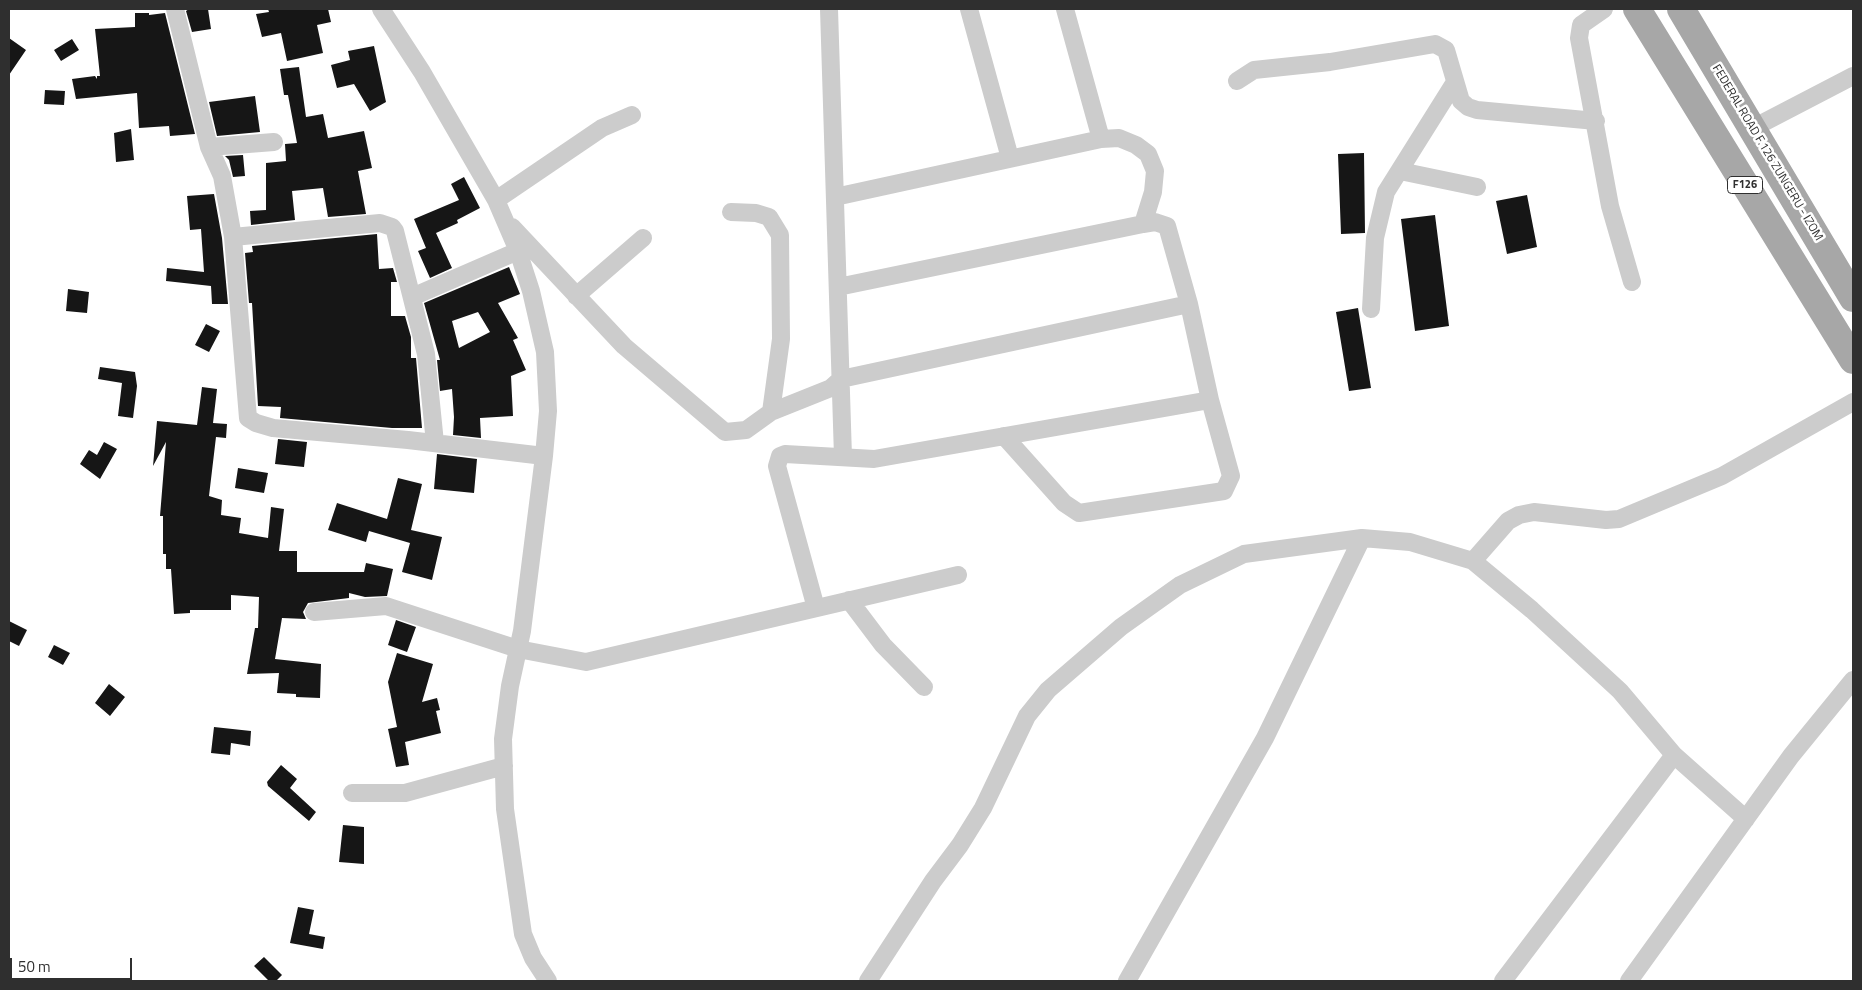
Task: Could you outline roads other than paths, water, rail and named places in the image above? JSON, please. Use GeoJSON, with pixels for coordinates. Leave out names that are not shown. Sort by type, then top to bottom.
{"type":"FeatureCollection","features":[{"type":"Feature","properties":{"kind":"main road","name":"F126"},"geometry":{"type":"LineString","coordinates":[[1637,9],[1853,360]]}},
{"type":"Feature","properties":{"kind":"main road","name":"FEDERAL ROAD F.126 ZUNGERU - IZOM"},"geometry":{"type":"LineString","coordinates":[[1681,9],[1853,298]]}},
{"type":"Feature","properties":{"kind":"street"},"geometry":{"type":"LineString","coordinates":[[175,9],[209,147],[222,176],[233,237],[248,418],[264,427],[435,443],[544,456]]}},
{"type":"Feature","properties":{"kind":"street"},"geometry":{"type":"LineString","coordinates":[[381,9],[422,72],[496,200],[518,251],[531,291],[545,352],[548,411],[544,456],[518,649],[510,686],[503,739],[505,809],[522,934],[533,958],[548,981]]}},
{"type":"Feature","properties":{"kind":"street"},"geometry":{"type":"LineString","coordinates":[[829,9],[843,458]]}},
{"type":"Feature","properties":{"kind":"street"},"geometry":{"type":"LineString","coordinates":[[969,9],[1010,158]]}},
{"type":"Feature","properties":{"kind":"street"},"geometry":{"type":"LineString","coordinates":[[1065,9],[1101,139]]}},
{"type":"Feature","properties":{"kind":"street"},"geometry":{"type":"LineString","coordinates":[[1604,9],[1581,25],[1579,33],[1610,206],[1632,282]]}},
{"type":"Feature","properties":{"kind":"street"},"geometry":{"type":"LineString","coordinates":[[1237,81],[1254,70],[1330,62],[1435,44],[1446,50],[1461,101],[1468,107],[1477,110],[1596,121]]}},
{"type":"Feature","properties":{"kind":"street"},"geometry":{"type":"LineString","coordinates":[[1753,128],[1853,76]]}},
{"type":"Feature","properties":{"kind":"street"},"geometry":{"type":"LineString","coordinates":[[1370,309],[1378,222],[1386,192],[1455,82]]}},
{"type":"Feature","properties":{"kind":"street"},"geometry":{"type":"LineString","coordinates":[[496,200],[602,128],[632,115]]}},
{"type":"Feature","properties":{"kind":"street"},"geometry":{"type":"LineString","coordinates":[[835,197],[1101,139],[1119,138],[1136,145],[1148,154],[1155,171],[1153,192],[1143,224]]}},
{"type":"Feature","properties":{"kind":"street"},"geometry":{"type":"LineString","coordinates":[[209,147],[274,142]]}},
{"type":"Feature","properties":{"kind":"street"},"geometry":{"type":"LineString","coordinates":[[1400,171],[1477,187]]}},
{"type":"Feature","properties":{"kind":"street"},"geometry":{"type":"LineString","coordinates":[[731,212],[756,212],[769,217],[780,234],[781,339],[772,412]]}},
{"type":"Feature","properties":{"kind":"street"},"geometry":{"type":"LineString","coordinates":[[504,218],[624,346],[725,432],[746,430],[772,412],[831,388],[840,378],[1189,304]]}},
{"type":"Feature","properties":{"kind":"street"},"geometry":{"type":"LineString","coordinates":[[838,287],[1143,224],[1161,223],[1170,232],[1189,304],[1210,400],[1231,476],[1224,492],[1079,513],[1064,503],[1004,436]]}},
{"type":"Feature","properties":{"kind":"street"},"geometry":{"type":"LineString","coordinates":[[233,237],[386,224],[395,232],[426,354],[435,443]]}},
{"type":"Feature","properties":{"kind":"street"},"geometry":{"type":"LineString","coordinates":[[576,296],[643,238]]}},
{"type":"Feature","properties":{"kind":"street"},"geometry":{"type":"LineString","coordinates":[[412,297],[518,251]]}},
{"type":"Feature","properties":{"kind":"street"},"geometry":{"type":"LineString","coordinates":[[816,608],[777,466],[780,456],[785,454],[874,459],[1210,400]]}},
{"type":"Feature","properties":{"kind":"street"},"geometry":{"type":"LineString","coordinates":[[1473,561],[1508,521],[1519,515],[1534,512],[1606,520],[1619,519],[1722,476],[1853,402]]}},
{"type":"Feature","properties":{"kind":"street"},"geometry":{"type":"LineString","coordinates":[[1127,981],[1265,738],[1362,538]]}},
{"type":"Feature","properties":{"kind":"street"},"geometry":{"type":"LineString","coordinates":[[868,981],[983,808],[1027,716],[1048,690],[1120,627],[1180,585],[1244,554],[1362,538],[1410,542],[1473,561],[1532,610],[1620,691],[1674,755],[1746,819]]}},
{"type":"Feature","properties":{"kind":"street"},"geometry":{"type":"LineString","coordinates":[[314,612],[386,606],[518,649],[574,662],[598,661],[958,575]]}},
{"type":"Feature","properties":{"kind":"street"},"geometry":{"type":"LineString","coordinates":[[849,600],[883,646],[924,687]]}},
{"type":"Feature","properties":{"kind":"street"},"geometry":{"type":"LineString","coordinates":[[1629,981],[1791,756],[1853,680]]}},
{"type":"Feature","properties":{"kind":"street"},"geometry":{"type":"LineString","coordinates":[[1503,981],[1674,755]]}},
{"type":"Feature","properties":{"kind":"street"},"geometry":{"type":"LineString","coordinates":[[352,792],[405,793],[504,766]]}}]}
